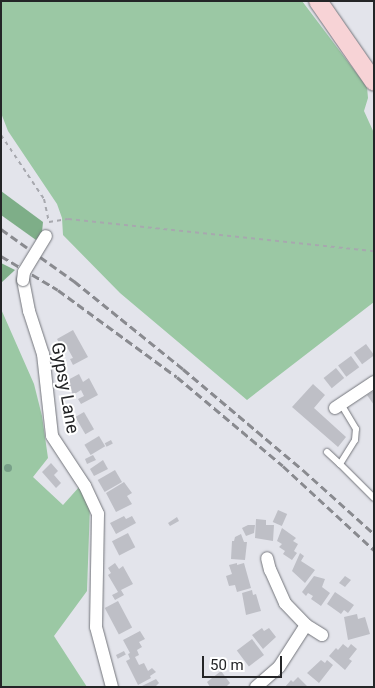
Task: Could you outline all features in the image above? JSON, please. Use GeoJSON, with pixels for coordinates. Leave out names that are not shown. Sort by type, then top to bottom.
{"type":"FeatureCollection","features":[{"type":"Feature","properties":{"kind":"street"},"geometry":{"type":"LineString","coordinates":[[318,1],[374,82]]}},
{"type":"Feature","properties":{"kind":"street","name":"Gypsy Lane"},"geometry":{"type":"LineString","coordinates":[[46,236],[24,272],[23,280],[42,354],[52,436],[85,486],[98,514],[96,627],[112,687]]}},
{"type":"Feature","properties":{"kind":"street"},"geometry":{"type":"LineString","coordinates":[[338,406],[374,382]]}},
{"type":"Feature","properties":{"kind":"street"},"geometry":{"type":"LineString","coordinates":[[267,558],[286,603],[306,625],[322,635]]}},
{"type":"Feature","properties":{"kind":"street"},"geometry":{"type":"LineString","coordinates":[[256,687],[282,663],[306,625]]}},
{"type":"Feature","properties":{"kind":"lane"},"geometry":{"type":"LineString","coordinates":[[338,406],[354,426],[356,433],[340,464]]}},
{"type":"Feature","properties":{"kind":"lane"},"geometry":{"type":"LineString","coordinates":[[327,452],[374,498]]}},
{"type":"Feature","properties":{"kind":"path"},"geometry":{"type":"LineString","coordinates":[[1,136],[44,199],[49,222],[46,236]]}},
{"type":"Feature","properties":{"kind":"path"},"geometry":{"type":"LineString","coordinates":[[49,222],[68,219],[374,251]]}},
{"type":"Feature","properties":{"kind":"green space"},"geometry":{"type":"Polygon","coordinates":[[[1,1],[302,1],[367,87],[368,98],[364,111],[374,133],[374,302],[247,400],[120,293],[63,235],[62,218],[57,204],[8,131],[1,113],[1,1]]]}},
{"type":"Feature","properties":{"kind":"green space"},"geometry":{"type":"Polygon","coordinates":[[[1,191],[43,222],[42,232],[36,240],[1,215],[1,191]]]}},
{"type":"Feature","properties":{"kind":"green space"},"geometry":{"type":"Polygon","coordinates":[[[1,263],[15,270],[1,283],[1,263]]]}},
{"type":"Feature","properties":{"kind":"green space"},"geometry":{"type":"Polygon","coordinates":[[[1,309],[34,384],[42,416],[48,458],[33,477],[63,505],[80,486],[90,506],[87,591],[54,636],[87,687],[1,687],[1,309]]]}},
{"type":"Feature","properties":{"kind":"building"},"geometry":{"type":"Polygon","coordinates":[[[73,330],[88,357],[73,365],[70,359],[73,358],[68,349],[64,352],[57,339],[73,330]]]}},
{"type":"Feature","properties":{"kind":"building"},"geometry":{"type":"Polygon","coordinates":[[[366,344],[374,355],[362,364],[354,353],[366,344]]]}},
{"type":"Feature","properties":{"kind":"building"},"geometry":{"type":"Polygon","coordinates":[[[351,356],[359,367],[346,377],[338,365],[351,356]]]}},
{"type":"Feature","properties":{"kind":"building"},"geometry":{"type":"Polygon","coordinates":[[[336,368],[344,378],[332,388],[324,378],[336,368]]]}},
{"type":"Feature","properties":{"kind":"building"},"geometry":{"type":"Polygon","coordinates":[[[79,374],[83,382],[89,378],[98,395],[81,404],[78,399],[84,396],[81,390],[73,395],[66,381],[79,374]]]}},
{"type":"Feature","properties":{"kind":"building"},"geometry":{"type":"Polygon","coordinates":[[[313,384],[325,395],[314,408],[346,437],[338,447],[292,407],[313,384]]]}},
{"type":"Feature","properties":{"kind":"building"},"geometry":{"type":"Polygon","coordinates":[[[374,391],[374,405],[367,395],[374,391]]]}},
{"type":"Feature","properties":{"kind":"building"},"geometry":{"type":"Polygon","coordinates":[[[84,412],[94,429],[85,434],[75,417],[84,412]]]}},
{"type":"Feature","properties":{"kind":"building"},"geometry":{"type":"Polygon","coordinates":[[[99,436],[105,446],[91,455],[84,445],[99,436]]]}},
{"type":"Feature","properties":{"kind":"building"},"geometry":{"type":"Polygon","coordinates":[[[111,440],[113,444],[107,447],[105,443],[111,440]]]}},
{"type":"Feature","properties":{"kind":"building"},"geometry":{"type":"Polygon","coordinates":[[[93,455],[96,460],[87,464],[85,459],[93,455]]]}},
{"type":"Feature","properties":{"kind":"building"},"geometry":{"type":"Polygon","coordinates":[[[103,460],[108,469],[94,476],[90,469],[103,460]]]}},
{"type":"Feature","properties":{"kind":"building"},"geometry":{"type":"Polygon","coordinates":[[[51,463],[58,471],[54,475],[61,483],[56,488],[42,472],[51,463]]]}},
{"type":"Feature","properties":{"kind":"building"},"geometry":{"type":"Polygon","coordinates":[[[115,470],[122,482],[105,492],[98,480],[115,470]]]}},
{"type":"Feature","properties":{"kind":"building"},"geometry":{"type":"Polygon","coordinates":[[[124,482],[132,493],[127,496],[132,504],[116,512],[106,493],[124,482]]]}},
{"type":"Feature","properties":{"kind":"building"},"geometry":{"type":"Polygon","coordinates":[[[278,510],[287,514],[282,526],[273,522],[278,510]]]}},
{"type":"Feature","properties":{"kind":"building"},"geometry":{"type":"Polygon","coordinates":[[[124,516],[126,519],[132,516],[136,523],[116,534],[110,523],[124,516]]]}},
{"type":"Feature","properties":{"kind":"building"},"geometry":{"type":"Polygon","coordinates":[[[177,517],[179,521],[170,526],[168,523],[177,517]]]}},
{"type":"Feature","properties":{"kind":"building"},"geometry":{"type":"Polygon","coordinates":[[[256,519],[266,520],[266,525],[274,525],[273,541],[255,538],[256,519]]]}},
{"type":"Feature","properties":{"kind":"building"},"geometry":{"type":"Polygon","coordinates":[[[248,525],[255,525],[254,533],[246,536],[242,528],[248,525]]]}},
{"type":"Feature","properties":{"kind":"building"},"geometry":{"type":"Polygon","coordinates":[[[282,528],[296,538],[293,541],[298,544],[294,551],[297,553],[292,560],[283,554],[285,551],[279,547],[282,544],[277,541],[282,528]]]}},
{"type":"Feature","properties":{"kind":"building"},"geometry":{"type":"Polygon","coordinates":[[[128,533],[135,547],[119,555],[112,541],[128,533]]]}},
{"type":"Feature","properties":{"kind":"building"},"geometry":{"type":"Polygon","coordinates":[[[241,534],[244,542],[247,542],[245,560],[231,559],[232,541],[241,534]]]}},
{"type":"Feature","properties":{"kind":"building"},"geometry":{"type":"Polygon","coordinates":[[[300,553],[304,556],[301,561],[315,570],[305,583],[292,571],[300,553]]]}},
{"type":"Feature","properties":{"kind":"building"},"geometry":{"type":"Polygon","coordinates":[[[115,563],[119,569],[123,566],[133,584],[121,590],[124,595],[115,600],[112,595],[118,592],[108,575],[111,573],[108,568],[115,563]]]}},
{"type":"Feature","properties":{"kind":"building"},"geometry":{"type":"Polygon","coordinates":[[[237,563],[237,565],[244,563],[251,588],[237,592],[235,585],[229,586],[226,576],[232,574],[229,565],[237,563]]]}},
{"type":"Feature","properties":{"kind":"building"},"geometry":{"type":"Polygon","coordinates":[[[314,576],[325,579],[322,587],[330,593],[321,606],[311,599],[313,596],[308,593],[306,596],[302,592],[314,576]]]}},
{"type":"Feature","properties":{"kind":"building"},"geometry":{"type":"Polygon","coordinates":[[[345,576],[351,580],[345,587],[339,583],[345,576]]]}},
{"type":"Feature","properties":{"kind":"building"},"geometry":{"type":"Polygon","coordinates":[[[252,590],[253,595],[256,594],[261,611],[246,615],[242,593],[252,590]]]}},
{"type":"Feature","properties":{"kind":"building"},"geometry":{"type":"Polygon","coordinates":[[[335,592],[354,605],[348,613],[344,610],[341,614],[327,604],[335,592]]]}},
{"type":"Feature","properties":{"kind":"building"},"geometry":{"type":"Polygon","coordinates":[[[118,601],[132,627],[119,635],[105,608],[118,601]]]}},
{"type":"Feature","properties":{"kind":"building"},"geometry":{"type":"Polygon","coordinates":[[[357,614],[358,619],[365,617],[370,634],[348,640],[344,617],[357,614]]]}},
{"type":"Feature","properties":{"kind":"building"},"geometry":{"type":"Polygon","coordinates":[[[262,628],[264,631],[269,628],[276,637],[263,649],[252,635],[262,628]]]}},
{"type":"Feature","properties":{"kind":"building"},"geometry":{"type":"Polygon","coordinates":[[[140,631],[145,639],[139,642],[142,647],[137,650],[139,655],[135,657],[139,665],[144,663],[148,671],[152,668],[156,672],[150,676],[151,678],[138,685],[126,661],[130,659],[128,654],[130,653],[123,640],[140,631]]]}},
{"type":"Feature","properties":{"kind":"building"},"geometry":{"type":"Polygon","coordinates":[[[252,639],[264,655],[249,666],[237,650],[252,639]]]}},
{"type":"Feature","properties":{"kind":"building"},"geometry":{"type":"Polygon","coordinates":[[[343,644],[348,648],[351,644],[357,649],[349,659],[352,661],[345,670],[329,656],[336,648],[338,650],[343,644]]]}},
{"type":"Feature","properties":{"kind":"building"},"geometry":{"type":"Polygon","coordinates":[[[124,651],[126,655],[118,659],[116,655],[124,651]]]}},
{"type":"Feature","properties":{"kind":"building"},"geometry":{"type":"Polygon","coordinates":[[[321,660],[325,663],[327,660],[333,665],[319,683],[307,673],[321,660]]]}},
{"type":"Feature","properties":{"kind":"building"},"geometry":{"type":"Polygon","coordinates":[[[221,671],[230,683],[226,687],[210,687],[207,682],[221,671]]]}},
{"type":"Feature","properties":{"kind":"building"},"geometry":{"type":"Polygon","coordinates":[[[298,677],[308,687],[285,687],[291,680],[293,682],[298,677]]]}},
{"type":"Feature","properties":{"kind":"building"},"geometry":{"type":"Polygon","coordinates":[[[156,679],[159,683],[155,687],[140,687],[156,679]]]}},
{"type":"Feature","properties":{"kind":"railway"},"geometry":{"type":"LineString","coordinates":[[1,229],[74,281],[183,369],[303,470],[374,534]]}},
{"type":"Feature","properties":{"kind":"railway"},"geometry":{"type":"LineString","coordinates":[[1,256],[58,290],[177,377],[283,466],[374,550]]}}]}
